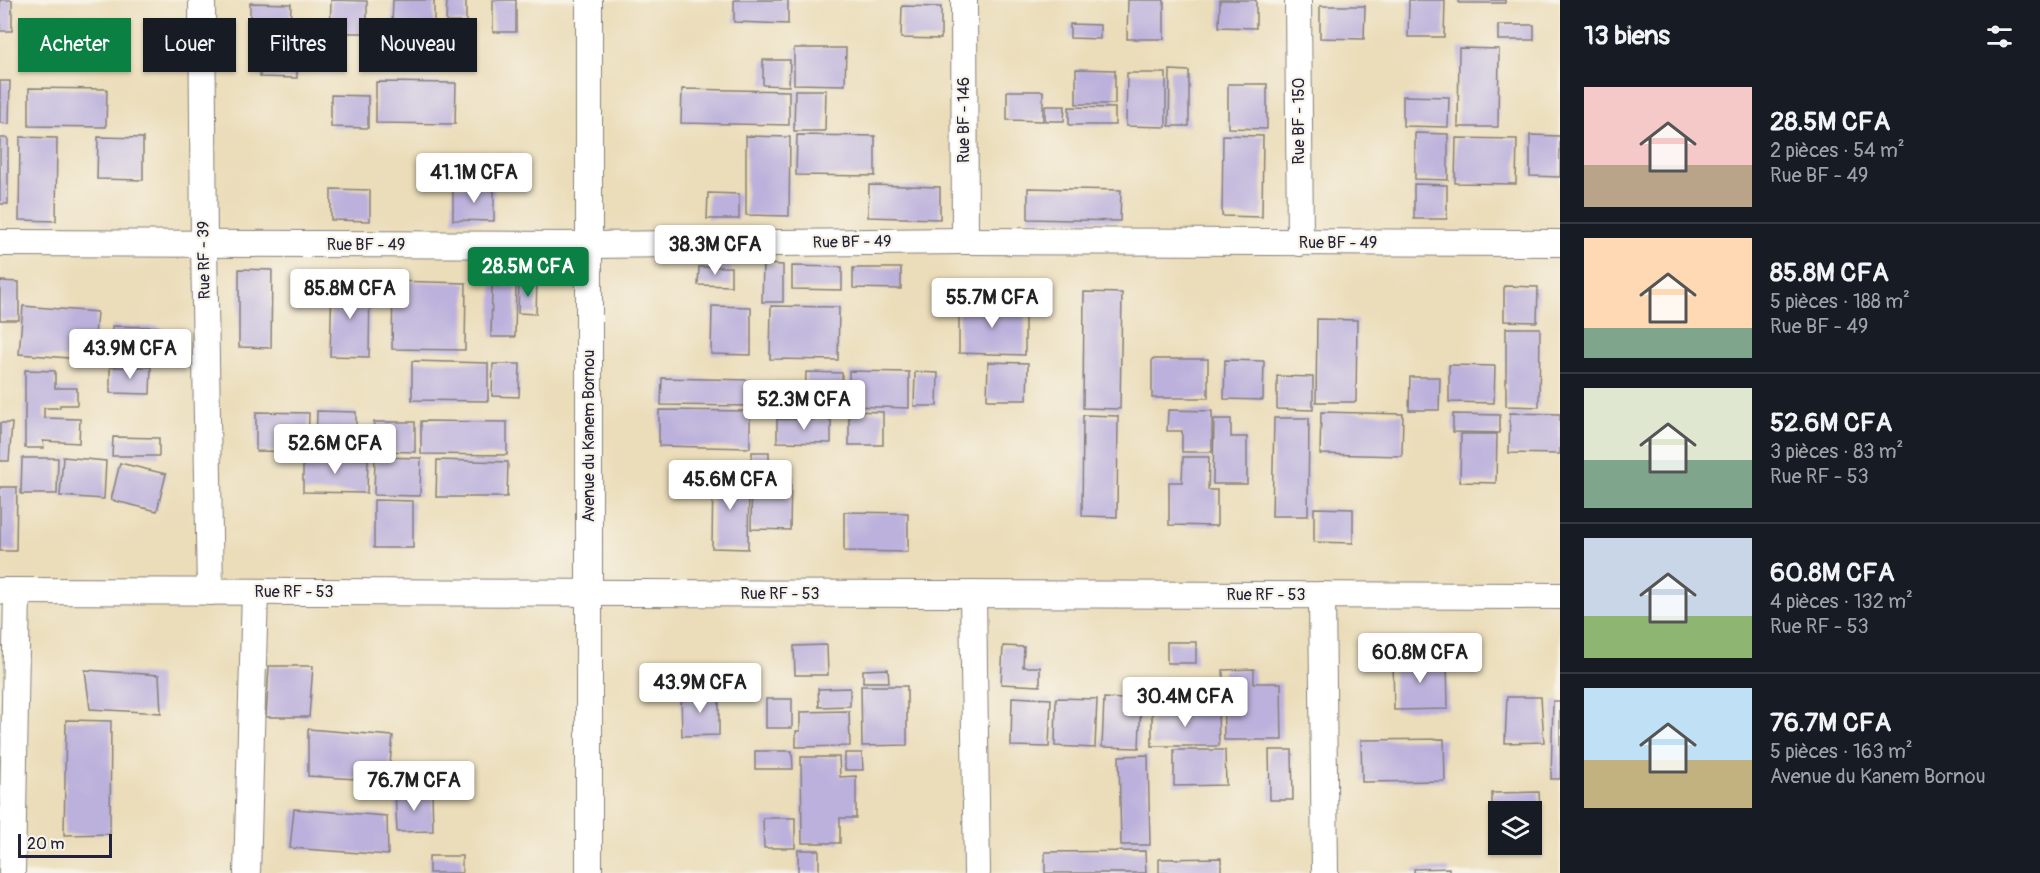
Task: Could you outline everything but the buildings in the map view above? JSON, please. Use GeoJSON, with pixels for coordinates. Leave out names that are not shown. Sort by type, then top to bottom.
{"type":"FeatureCollection","features":[{"type":"Feature","properties":{"kind":"street","name":"Rue RF - 39"},"geometry":{"type":"LineString","coordinates":[[202,0],[210,592]]}},
{"type":"Feature","properties":{"kind":"street","name":"Avenue du Kanem Bornou"},"geometry":{"type":"LineString","coordinates":[[589,0],[589,873]]}},
{"type":"Feature","properties":{"kind":"street","name":"Rue BF - 146"},"geometry":{"type":"LineString","coordinates":[[964,0],[965,241]]}},
{"type":"Feature","properties":{"kind":"street","name":"Rue BF - 150"},"geometry":{"type":"LineString","coordinates":[[1298,0],[1300,243]]}},
{"type":"Feature","properties":{"kind":"street","name":"Rue BF - 49"},"geometry":{"type":"LineString","coordinates":[[0,243],[204,245],[965,241],[1560,243]]}},
{"type":"Feature","properties":{"kind":"street","name":"Rue RF - 53"},"geometry":{"type":"LineString","coordinates":[[9,591],[1560,596]]}},
{"type":"Feature","properties":{"kind":"street"},"geometry":{"type":"LineString","coordinates":[[9,591],[12,873]]}},
{"type":"Feature","properties":{"kind":"street"},"geometry":{"type":"LineString","coordinates":[[247,873],[255,592]]}},
{"type":"Feature","properties":{"kind":"street"},"geometry":{"type":"LineString","coordinates":[[973,594],[977,873]]}},
{"type":"Feature","properties":{"kind":"street"},"geometry":{"type":"LineString","coordinates":[[1322,595],[1325,873]]}}]}
